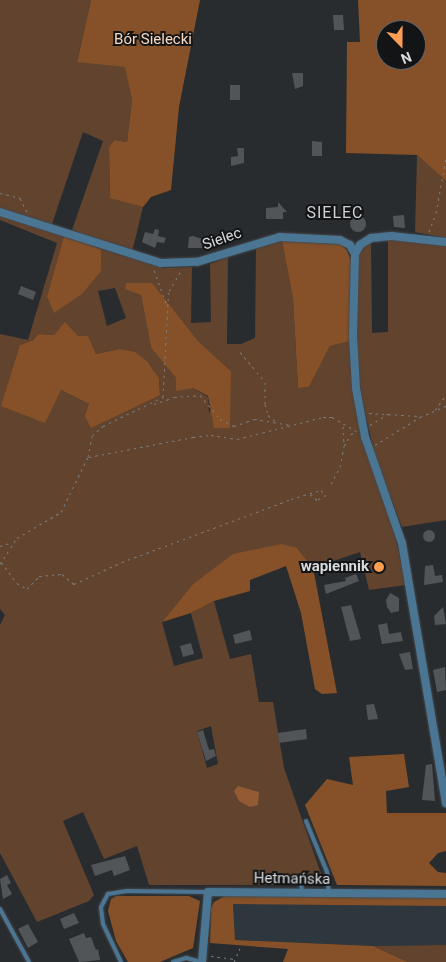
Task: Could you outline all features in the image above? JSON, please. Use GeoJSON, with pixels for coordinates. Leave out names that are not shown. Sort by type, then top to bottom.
{"type":"FeatureCollection","features":[{"type":"Feature","properties":{"kind":"street","name":"Sielec"},"geometry":{"type":"LineString","coordinates":[[0,212],[155,261],[186,264],[280,237],[340,240],[350,245],[355,254]]}},
{"type":"Feature","properties":{"kind":"street"},"geometry":{"type":"LineString","coordinates":[[446,242],[419,238],[371,238],[360,245],[355,254],[353,336],[361,415],[360,431],[369,448],[402,543],[446,803]]}},
{"type":"Feature","properties":{"kind":"street"},"geometry":{"type":"LineString","coordinates":[[203,958],[208,892]]}},
{"type":"Feature","properties":{"kind":"street","name":"Hetmańska"},"geometry":{"type":"LineString","coordinates":[[208,892],[446,894]]}},
{"type":"Feature","properties":{"kind":"lane"},"geometry":{"type":"LineString","coordinates":[[306,821],[327,872],[329,893]]}},
{"type":"Feature","properties":{"kind":"lane"},"geometry":{"type":"LineString","coordinates":[[302,881],[302,893]]}},
{"type":"Feature","properties":{"kind":"lane"},"geometry":{"type":"LineString","coordinates":[[121,962],[103,924],[101,907],[108,894],[127,891],[208,892]]}},
{"type":"Feature","properties":{"kind":"lane"},"geometry":{"type":"LineString","coordinates":[[0,909],[29,962]]}},
{"type":"Feature","properties":{"kind":"lane"},"geometry":{"type":"LineString","coordinates":[[173,962],[186,958],[203,958]]}},
{"type":"Feature","properties":{"kind":"path"},"geometry":{"type":"LineString","coordinates":[[419,238],[433,225],[446,158]]}},
{"type":"Feature","properties":{"kind":"path"},"geometry":{"type":"LineString","coordinates":[[0,194],[25,202],[29,222]]}},
{"type":"Feature","properties":{"kind":"path"},"geometry":{"type":"LineString","coordinates":[[155,261],[157,282],[168,308]]}},
{"type":"Feature","properties":{"kind":"path"},"geometry":{"type":"LineString","coordinates":[[0,546],[11,543],[61,512],[88,457],[92,436],[103,426],[163,398],[166,389],[163,356],[169,291],[186,264]]}},
{"type":"Feature","properties":{"kind":"path"},"geometry":{"type":"LineString","coordinates":[[240,352],[265,382],[265,404],[268,415],[276,422]]}},
{"type":"Feature","properties":{"kind":"path"},"geometry":{"type":"LineString","coordinates":[[153,404],[181,396],[200,395],[212,410],[229,424],[242,424],[254,419],[292,425]]}},
{"type":"Feature","properties":{"kind":"path"},"geometry":{"type":"LineString","coordinates":[[434,411],[446,395]]}},
{"type":"Feature","properties":{"kind":"path"},"geometry":{"type":"LineString","coordinates":[[369,448],[420,416],[446,406]]}},
{"type":"Feature","properties":{"kind":"path"},"geometry":{"type":"LineString","coordinates":[[361,415],[389,413],[420,416]]}},
{"type":"Feature","properties":{"kind":"path"},"geometry":{"type":"LineString","coordinates":[[344,446],[351,434],[360,431],[389,413]]}},
{"type":"Feature","properties":{"kind":"path"},"geometry":{"type":"LineString","coordinates":[[88,457],[193,437],[211,435],[237,439],[323,417],[332,417],[343,425],[360,431]]}},
{"type":"Feature","properties":{"kind":"path"},"geometry":{"type":"LineString","coordinates":[[331,484],[340,467],[344,446],[343,425]]}},
{"type":"Feature","properties":{"kind":"path"},"geometry":{"type":"LineString","coordinates":[[11,543],[1,563],[17,583],[27,589],[39,576],[62,574],[74,584],[206,530],[321,490],[326,495],[317,500],[310,494]]}},
{"type":"Feature","properties":{"kind":"path"},"geometry":{"type":"LineString","coordinates":[[234,962],[240,948]]}},
{"type":"Feature","properties":{"kind":"path"},"geometry":{"type":"LineString","coordinates":[[203,958],[235,959]]}},
{"type":"Feature","properties":{"kind":"shaded area"},"geometry":{"type":"Polygon","coordinates":[[[0,0],[91,0],[77,61],[126,67],[132,100],[127,142],[114,140],[109,147],[110,197],[143,207],[132,252],[72,230],[103,141],[83,132],[52,224],[0,208],[0,0]]]}},
{"type":"Feature","properties":{"kind":"shaded area"},"geometry":{"type":"Polygon","coordinates":[[[417,155],[446,181],[446,238],[415,232],[417,155]]]}},
{"type":"Feature","properties":{"kind":"shaded area"},"geometry":{"type":"Polygon","coordinates":[[[0,215],[64,236],[47,296],[101,271],[101,249],[163,268],[192,267],[191,323],[211,322],[210,264],[228,257],[227,344],[241,344],[255,338],[256,247],[282,241],[293,299],[298,388],[309,387],[330,346],[350,341],[360,433],[395,534],[406,585],[369,590],[360,552],[313,568],[297,548],[192,585],[162,622],[174,666],[203,658],[191,613],[214,601],[230,659],[251,654],[259,702],[273,702],[284,768],[325,885],[149,885],[137,846],[104,859],[83,812],[63,821],[94,895],[89,901],[37,922],[0,853],[0,625],[5,615],[0,609],[0,334],[28,340],[57,243],[0,220],[0,215]],[[115,288],[98,291],[107,326],[126,318],[115,288]],[[141,295],[151,348],[176,378],[208,397],[209,413],[231,371],[198,341],[177,316],[141,295]],[[38,334],[35,340],[20,345],[61,390],[89,404],[160,395],[159,378],[148,362],[119,349],[96,354],[88,337],[38,334]],[[211,726],[197,731],[207,768],[218,764],[211,726]]]}},
{"type":"Feature","properties":{"kind":"shaded area"},"geometry":{"type":"Polygon","coordinates":[[[388,239],[429,241],[446,246],[446,520],[402,527],[375,456],[361,394],[356,341],[358,258],[365,245],[371,241],[372,333],[388,332],[388,239]]]}},
{"type":"Feature","properties":{"kind":"shaded area"},"geometry":{"type":"Polygon","coordinates":[[[238,786],[259,792],[258,805],[250,807],[239,801],[234,791],[238,786]]]}},
{"type":"Feature","properties":{"kind":"shaded area"},"geometry":{"type":"Polygon","coordinates":[[[233,904],[446,905],[446,945],[373,946],[235,940],[233,904]]]}},
{"type":"Feature","properties":{"kind":"shaded area"},"geometry":{"type":"Polygon","coordinates":[[[446,945],[446,962],[408,962],[373,946],[446,945]]]}},
{"type":"Feature","properties":{"kind":"green space","name":"Bór Sielecki"},"geometry":{"type":"Polygon","coordinates":[[[91,0],[200,0],[179,107],[171,190],[151,197],[143,207],[110,198],[109,147],[114,140],[127,142],[132,100],[125,67],[77,62],[91,0]]]}},
{"type":"Feature","properties":{"kind":"green space"},"geometry":{"type":"Polygon","coordinates":[[[358,0],[446,0],[446,181],[417,155],[346,153],[347,42],[360,42],[358,0]]]}},
{"type":"Feature","properties":{"kind":"green space"},"geometry":{"type":"Polygon","coordinates":[[[64,236],[101,249],[101,271],[82,294],[54,313],[47,296],[64,236]]]}},
{"type":"Feature","properties":{"kind":"green space"},"geometry":{"type":"Polygon","coordinates":[[[282,241],[340,244],[347,250],[351,261],[350,341],[330,346],[309,387],[298,388],[293,299],[282,241]]]}},
{"type":"Feature","properties":{"kind":"green space"},"geometry":{"type":"Polygon","coordinates":[[[126,283],[152,283],[198,341],[231,371],[230,428],[214,428],[208,396],[193,388],[176,391],[176,378],[151,348],[141,295],[125,289],[126,283]]]}},
{"type":"Feature","properties":{"kind":"green space"},"geometry":{"type":"Polygon","coordinates":[[[65,322],[78,336],[88,336],[96,354],[119,349],[135,352],[148,362],[159,378],[160,395],[91,428],[85,416],[89,404],[61,390],[45,423],[1,406],[20,345],[34,340],[38,334],[54,335],[65,322]]]}},
{"type":"Feature","properties":{"kind":"green space"},"geometry":{"type":"Polygon","coordinates":[[[281,544],[297,548],[313,568],[337,693],[322,694],[315,689],[301,613],[286,566],[250,580],[250,591],[214,601],[191,613],[162,622],[192,585],[233,554],[281,544]]]}},
{"type":"Feature","properties":{"kind":"green space"},"geometry":{"type":"Polygon","coordinates":[[[404,754],[409,787],[386,791],[387,813],[446,813],[446,851],[438,853],[429,863],[438,872],[446,873],[446,886],[337,885],[305,805],[327,779],[353,785],[349,757],[404,754]]]}},
{"type":"Feature","properties":{"kind":"green space"},"geometry":{"type":"Polygon","coordinates":[[[116,896],[189,896],[200,901],[193,948],[160,962],[128,962],[116,941],[108,911],[111,899],[116,896]]]}},
{"type":"Feature","properties":{"kind":"green space"},"geometry":{"type":"Polygon","coordinates":[[[225,896],[446,898],[446,906],[233,904],[235,940],[373,946],[408,962],[283,962],[288,949],[210,943],[211,908],[214,902],[225,896]]]}},
{"type":"Feature","properties":{"kind":"building"},"geometry":{"type":"Polygon","coordinates":[[[333,15],[343,15],[344,30],[334,30],[333,15]]]}},
{"type":"Feature","properties":{"kind":"building"},"geometry":{"type":"Polygon","coordinates":[[[292,73],[303,73],[303,86],[295,89],[292,73]]]}},
{"type":"Feature","properties":{"kind":"building"},"geometry":{"type":"Polygon","coordinates":[[[230,85],[240,85],[240,100],[230,100],[230,85]]]}},
{"type":"Feature","properties":{"kind":"building"},"geometry":{"type":"Polygon","coordinates":[[[312,141],[322,142],[322,156],[312,156],[312,141]]]}},
{"type":"Feature","properties":{"kind":"building"},"geometry":{"type":"Polygon","coordinates":[[[237,148],[244,148],[244,163],[231,166],[231,157],[238,156],[237,148]]]}},
{"type":"Feature","properties":{"kind":"building"},"geometry":{"type":"Polygon","coordinates":[[[278,202],[287,212],[283,212],[283,219],[266,219],[266,208],[278,207],[278,202]]]}},
{"type":"Feature","properties":{"kind":"building"},"geometry":{"type":"Polygon","coordinates":[[[404,215],[405,228],[394,227],[393,216],[404,215]]]}},
{"type":"Feature","properties":{"kind":"building"},"geometry":{"type":"Polygon","coordinates":[[[355,216],[361,216],[366,221],[364,230],[355,232],[350,227],[350,221],[355,216]]]}},
{"type":"Feature","properties":{"kind":"building"},"geometry":{"type":"Polygon","coordinates":[[[155,229],[159,230],[158,236],[166,238],[164,243],[157,242],[155,248],[142,242],[145,232],[153,234],[155,229]]]}},
{"type":"Feature","properties":{"kind":"building"},"geometry":{"type":"Polygon","coordinates":[[[193,236],[208,241],[206,248],[188,248],[189,237],[193,236]]]}},
{"type":"Feature","properties":{"kind":"building"},"geometry":{"type":"Polygon","coordinates":[[[21,286],[36,292],[33,300],[18,294],[21,286]]]}},
{"type":"Feature","properties":{"kind":"building"},"geometry":{"type":"Polygon","coordinates":[[[427,530],[431,530],[435,536],[431,542],[427,542],[423,538],[423,534],[427,530]]]}},
{"type":"Feature","properties":{"kind":"building"},"geometry":{"type":"Polygon","coordinates":[[[433,565],[435,576],[442,575],[443,582],[424,585],[425,566],[433,565]]]}},
{"type":"Feature","properties":{"kind":"building"},"geometry":{"type":"Polygon","coordinates":[[[356,574],[359,581],[326,594],[324,585],[346,581],[345,578],[356,574]]]}},
{"type":"Feature","properties":{"kind":"building"},"geometry":{"type":"Polygon","coordinates":[[[390,593],[399,598],[399,611],[391,613],[387,607],[386,600],[390,593]]]}},
{"type":"Feature","properties":{"kind":"building"},"geometry":{"type":"Polygon","coordinates":[[[351,605],[361,639],[350,641],[341,607],[351,605]]]}},
{"type":"Feature","properties":{"kind":"building"},"geometry":{"type":"Polygon","coordinates":[[[443,607],[446,624],[435,625],[434,616],[443,607]]]}},
{"type":"Feature","properties":{"kind":"building"},"geometry":{"type":"Polygon","coordinates":[[[387,623],[389,634],[401,632],[403,641],[382,644],[378,625],[387,623]]]}},
{"type":"Feature","properties":{"kind":"building"},"geometry":{"type":"Polygon","coordinates":[[[250,630],[252,640],[235,644],[233,635],[250,630]]]}},
{"type":"Feature","properties":{"kind":"building"},"geometry":{"type":"Polygon","coordinates":[[[191,643],[194,654],[183,657],[180,646],[191,643]]]}},
{"type":"Feature","properties":{"kind":"building"},"geometry":{"type":"Polygon","coordinates":[[[410,652],[413,669],[405,670],[399,654],[410,652]]]}},
{"type":"Feature","properties":{"kind":"building"},"geometry":{"type":"Polygon","coordinates":[[[445,667],[446,690],[437,692],[433,670],[445,667]]]}},
{"type":"Feature","properties":{"kind":"building"},"geometry":{"type":"Polygon","coordinates":[[[374,704],[378,719],[368,720],[366,705],[374,704]]]}},
{"type":"Feature","properties":{"kind":"building"},"geometry":{"type":"Polygon","coordinates":[[[306,729],[307,739],[279,743],[278,733],[306,729]]]}},
{"type":"Feature","properties":{"kind":"building"},"geometry":{"type":"Polygon","coordinates":[[[203,730],[209,750],[214,749],[216,756],[206,761],[197,732],[203,730]]]}},
{"type":"Feature","properties":{"kind":"building"},"geometry":{"type":"Polygon","coordinates":[[[432,764],[435,801],[422,800],[426,765],[432,764]]]}},
{"type":"Feature","properties":{"kind":"building"},"geometry":{"type":"Polygon","coordinates":[[[125,856],[130,870],[114,876],[112,870],[95,876],[91,865],[125,856]]]}},
{"type":"Feature","properties":{"kind":"building"},"geometry":{"type":"Polygon","coordinates":[[[7,875],[11,883],[7,885],[12,894],[3,899],[0,879],[7,875]]]}},
{"type":"Feature","properties":{"kind":"building"},"geometry":{"type":"Polygon","coordinates":[[[74,913],[79,923],[64,929],[60,919],[74,913]]]}},
{"type":"Feature","properties":{"kind":"building"},"geometry":{"type":"Polygon","coordinates":[[[28,924],[38,942],[28,948],[18,929],[28,924]]]}},
{"type":"Feature","properties":{"kind":"building"},"geometry":{"type":"Polygon","coordinates":[[[84,933],[86,938],[91,937],[96,950],[98,949],[100,960],[79,962],[69,939],[84,933]]]}},
{"type":"Feature","properties":{"kind":"place","name":"wapiennik"},"geometry":{"type":"Point","coordinates":[379,567]}},
{"type":"Feature","properties":{"kind":"district","name":"SIELEC"},"geometry":{"type":"Point","coordinates":[335,213]}}]}
